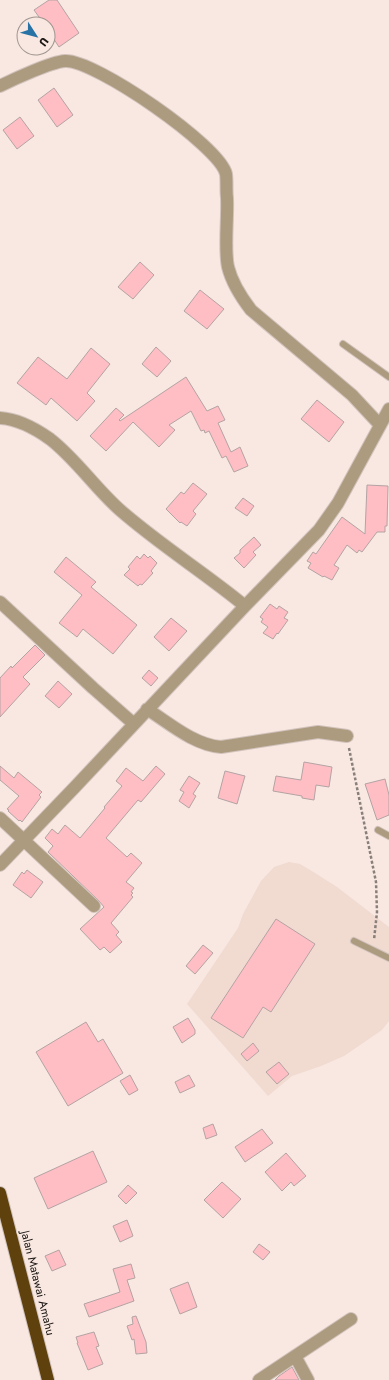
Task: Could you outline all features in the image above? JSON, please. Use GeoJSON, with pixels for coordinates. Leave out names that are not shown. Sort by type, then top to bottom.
{"type":"FeatureCollection","features":[{"type":"Feature","properties":{"kind":"highway","name":"Jalan Matawai Amahu"},"geometry":{"type":"LineString","coordinates":[[0,1193],[48,1380]]}},
{"type":"Feature","properties":{"kind":"street"},"geometry":{"type":"LineString","coordinates":[[0,86],[47,66],[66,61],[95,70],[155,107],[180,125],[219,161],[226,174],[226,254],[228,267],[240,295],[251,310],[352,395],[380,425]]}},
{"type":"Feature","properties":{"kind":"street"},"geometry":{"type":"LineString","coordinates":[[0,865],[319,530],[338,503],[389,409]]}},
{"type":"Feature","properties":{"kind":"street"},"geometry":{"type":"LineString","coordinates":[[0,418],[20,423],[49,438],[119,509],[154,538],[245,606]]}},
{"type":"Feature","properties":{"kind":"street"},"geometry":{"type":"LineString","coordinates":[[0,602],[134,724]]}},
{"type":"Feature","properties":{"kind":"street"},"geometry":{"type":"LineString","coordinates":[[147,709],[192,737],[213,746],[221,747],[318,732],[347,736]]}},
{"type":"Feature","properties":{"kind":"street"},"geometry":{"type":"LineString","coordinates":[[0,818],[94,906]]}},
{"type":"Feature","properties":{"kind":"street"},"geometry":{"type":"LineString","coordinates":[[259,1380],[351,1320]]}},
{"type":"Feature","properties":{"kind":"street"},"geometry":{"type":"LineString","coordinates":[[294,1356],[308,1380]]}},
{"type":"Feature","properties":{"kind":"lane"},"geometry":{"type":"LineString","coordinates":[[343,344],[389,377]]}},
{"type":"Feature","properties":{"kind":"lane"},"geometry":{"type":"LineString","coordinates":[[378,830],[389,836]]}},
{"type":"Feature","properties":{"kind":"lane"},"geometry":{"type":"LineString","coordinates":[[354,941],[389,958]]}},
{"type":"Feature","properties":{"kind":"path"},"geometry":{"type":"LineString","coordinates":[[347,736],[376,882],[377,912],[374,940]]}},
{"type":"Feature","properties":{"kind":"shaded area"},"geometry":{"type":"Polygon","coordinates":[[[289,862],[300,864],[337,887],[389,927],[389,1021],[382,1030],[344,1056],[292,1076],[268,1096],[187,1004],[238,928],[243,914],[261,881],[274,867],[289,862]]]}},
{"type":"Feature","properties":{"kind":"building"},"geometry":{"type":"Polygon","coordinates":[[[49,0],[57,0],[79,33],[59,47],[56,42],[56,16],[38,16],[34,10],[49,0]]]}},
{"type":"Feature","properties":{"kind":"building"},"geometry":{"type":"Polygon","coordinates":[[[54,88],[73,115],[57,127],[38,100],[54,88]]]}},
{"type":"Feature","properties":{"kind":"building"},"geometry":{"type":"Polygon","coordinates":[[[20,117],[34,136],[17,149],[3,130],[20,117]]]}},
{"type":"Feature","properties":{"kind":"building"},"geometry":{"type":"Polygon","coordinates":[[[140,262],[154,275],[133,299],[118,287],[140,262]]]}},
{"type":"Feature","properties":{"kind":"building"},"geometry":{"type":"Polygon","coordinates":[[[200,290],[224,309],[207,329],[184,311],[200,290]]]}},
{"type":"Feature","properties":{"kind":"building"},"geometry":{"type":"Polygon","coordinates":[[[156,347],[171,361],[157,377],[142,364],[156,347]]]}},
{"type":"Feature","properties":{"kind":"building"},"geometry":{"type":"Polygon","coordinates":[[[91,348],[110,364],[87,393],[95,401],[77,421],[51,398],[46,405],[17,383],[38,357],[67,379],[91,348]]]}},
{"type":"Feature","properties":{"kind":"building"},"geometry":{"type":"Polygon","coordinates":[[[186,377],[207,411],[218,406],[225,420],[218,423],[231,452],[240,447],[248,466],[234,472],[226,456],[222,458],[209,431],[205,433],[204,430],[201,431],[191,411],[169,425],[175,430],[159,447],[133,422],[106,451],[90,436],[116,408],[124,415],[119,420],[120,421],[186,377]]]}},
{"type":"Feature","properties":{"kind":"building"},"geometry":{"type":"Polygon","coordinates":[[[317,400],[344,422],[329,442],[301,419],[317,400]]]}},
{"type":"Feature","properties":{"kind":"building"},"geometry":{"type":"Polygon","coordinates":[[[193,483],[207,494],[193,511],[196,514],[187,526],[181,522],[180,523],[166,509],[181,492],[184,494],[193,483]]]}},
{"type":"Feature","properties":{"kind":"building"},"geometry":{"type":"Polygon","coordinates":[[[367,485],[388,486],[387,526],[385,526],[385,532],[377,532],[362,552],[359,550],[357,553],[347,545],[334,565],[339,568],[332,580],[324,576],[323,577],[308,568],[311,563],[307,561],[313,552],[316,554],[342,517],[365,534],[367,485]]]}},
{"type":"Feature","properties":{"kind":"building"},"geometry":{"type":"Polygon","coordinates":[[[243,498],[254,506],[247,516],[235,508],[243,498]]]}},
{"type":"Feature","properties":{"kind":"building"},"geometry":{"type":"Polygon","coordinates":[[[254,537],[261,545],[253,552],[256,555],[244,568],[234,558],[254,537]]]}},
{"type":"Feature","properties":{"kind":"building"},"geometry":{"type":"Polygon","coordinates":[[[144,554],[148,558],[150,556],[157,563],[151,571],[153,573],[142,585],[140,584],[138,586],[124,575],[130,569],[128,567],[137,556],[140,559],[144,554]]]}},
{"type":"Feature","properties":{"kind":"building"},"geometry":{"type":"Polygon","coordinates":[[[66,557],[96,582],[91,587],[137,625],[113,654],[83,629],[77,637],[59,623],[82,595],[54,572],[66,557]]]}},
{"type":"Feature","properties":{"kind":"building"},"geometry":{"type":"Polygon","coordinates":[[[270,604],[277,609],[279,606],[288,612],[284,618],[288,620],[273,639],[263,633],[268,627],[261,622],[263,619],[260,617],[270,604]]]}},
{"type":"Feature","properties":{"kind":"building"},"geometry":{"type":"Polygon","coordinates":[[[171,618],[187,631],[169,651],[154,637],[171,618]]]}},
{"type":"Feature","properties":{"kind":"building"},"geometry":{"type":"Polygon","coordinates":[[[35,645],[45,655],[23,677],[30,684],[0,717],[0,678],[35,645]]]}},
{"type":"Feature","properties":{"kind":"building"},"geometry":{"type":"Polygon","coordinates":[[[149,670],[158,678],[151,686],[142,678],[149,670]]]}},
{"type":"Feature","properties":{"kind":"building"},"geometry":{"type":"Polygon","coordinates":[[[58,681],[72,694],[59,708],[45,696],[58,681]]]}},
{"type":"Feature","properties":{"kind":"building"},"geometry":{"type":"Polygon","coordinates":[[[304,762],[332,767],[329,787],[316,785],[314,800],[302,798],[302,796],[273,791],[276,776],[301,780],[304,762]]]}},
{"type":"Feature","properties":{"kind":"building"},"geometry":{"type":"Polygon","coordinates":[[[0,766],[14,778],[18,772],[42,792],[39,795],[41,797],[22,822],[20,820],[19,821],[7,809],[19,796],[0,780],[0,766]]]}},
{"type":"Feature","properties":{"kind":"building"},"geometry":{"type":"Polygon","coordinates":[[[156,766],[165,774],[141,802],[138,800],[106,838],[127,857],[131,853],[142,863],[126,882],[134,888],[131,892],[133,893],[131,895],[133,897],[111,923],[119,932],[116,935],[122,942],[110,953],[104,947],[100,950],[80,929],[104,907],[48,852],[53,846],[45,838],[52,829],[58,834],[65,825],[80,838],[122,786],[116,781],[126,768],[143,781],[156,766]]]}},
{"type":"Feature","properties":{"kind":"building"},"geometry":{"type":"Polygon","coordinates":[[[225,771],[245,776],[237,804],[218,798],[225,771]]]}},
{"type":"Feature","properties":{"kind":"building"},"geometry":{"type":"Polygon","coordinates":[[[189,776],[200,783],[193,794],[196,796],[189,808],[179,801],[184,792],[180,790],[189,776]]]}},
{"type":"Feature","properties":{"kind":"building"},"geometry":{"type":"Polygon","coordinates":[[[385,779],[389,795],[389,815],[377,820],[365,784],[385,779]]]}},
{"type":"Feature","properties":{"kind":"building"},"geometry":{"type":"Polygon","coordinates":[[[27,870],[43,882],[31,898],[13,885],[22,872],[24,874],[27,870]]]}},
{"type":"Feature","properties":{"kind":"building"},"geometry":{"type":"Polygon","coordinates":[[[276,919],[315,944],[271,1012],[263,1007],[243,1038],[211,1018],[276,919]]]}},
{"type":"Feature","properties":{"kind":"building"},"geometry":{"type":"Polygon","coordinates":[[[203,945],[213,953],[195,974],[186,966],[203,945]]]}},
{"type":"Feature","properties":{"kind":"building"},"geometry":{"type":"Polygon","coordinates":[[[188,1018],[195,1030],[195,1034],[182,1043],[173,1027],[188,1018]]]}},
{"type":"Feature","properties":{"kind":"building"},"geometry":{"type":"Polygon","coordinates":[[[86,1022],[98,1042],[103,1039],[123,1073],[68,1106],[36,1052],[86,1022]]]}},
{"type":"Feature","properties":{"kind":"building"},"geometry":{"type":"Polygon","coordinates":[[[253,1043],[259,1051],[247,1061],[241,1054],[253,1043]]]}},
{"type":"Feature","properties":{"kind":"building"},"geometry":{"type":"Polygon","coordinates":[[[279,1062],[289,1074],[277,1084],[266,1072],[279,1062]]]}},
{"type":"Feature","properties":{"kind":"building"},"geometry":{"type":"Polygon","coordinates":[[[130,1075],[138,1090],[129,1095],[120,1081],[130,1075]]]}},
{"type":"Feature","properties":{"kind":"building"},"geometry":{"type":"Polygon","coordinates":[[[189,1075],[195,1086],[180,1093],[175,1082],[189,1075]]]}},
{"type":"Feature","properties":{"kind":"building"},"geometry":{"type":"Polygon","coordinates":[[[213,1124],[217,1135],[206,1139],[203,1128],[213,1124]]]}},
{"type":"Feature","properties":{"kind":"building"},"geometry":{"type":"Polygon","coordinates":[[[262,1129],[273,1143],[245,1162],[235,1147],[262,1129]]]}},
{"type":"Feature","properties":{"kind":"building"},"geometry":{"type":"Polygon","coordinates":[[[93,1151],[107,1182],[48,1209],[34,1178],[93,1151]]]}},
{"type":"Feature","properties":{"kind":"building"},"geometry":{"type":"Polygon","coordinates":[[[286,1153],[306,1176],[294,1186],[291,1182],[282,1191],[265,1172],[286,1153]]]}},
{"type":"Feature","properties":{"kind":"building"},"geometry":{"type":"Polygon","coordinates":[[[222,1182],[241,1199],[223,1218],[204,1200],[222,1182]]]}},
{"type":"Feature","properties":{"kind":"building"},"geometry":{"type":"Polygon","coordinates":[[[128,1185],[137,1193],[126,1204],[118,1196],[128,1185]]]}},
{"type":"Feature","properties":{"kind":"building"},"geometry":{"type":"Polygon","coordinates":[[[127,1220],[133,1236],[120,1242],[113,1226],[127,1220]]]}},
{"type":"Feature","properties":{"kind":"building"},"geometry":{"type":"Polygon","coordinates":[[[259,1244],[270,1252],[263,1260],[253,1252],[259,1244]]]}},
{"type":"Feature","properties":{"kind":"building"},"geometry":{"type":"Polygon","coordinates":[[[59,1250],[66,1265],[52,1271],[45,1256],[59,1250]]]}},
{"type":"Feature","properties":{"kind":"building"},"geometry":{"type":"Polygon","coordinates":[[[131,1264],[135,1278],[127,1280],[134,1301],[89,1317],[84,1304],[120,1292],[113,1269],[131,1264]]]}},
{"type":"Feature","properties":{"kind":"building"},"geometry":{"type":"Polygon","coordinates":[[[188,1282],[197,1307],[180,1314],[170,1289],[188,1282]]]}},
{"type":"Feature","properties":{"kind":"building"},"geometry":{"type":"Polygon","coordinates":[[[136,1316],[146,1342],[147,1353],[136,1354],[134,1339],[132,1340],[127,1326],[133,1324],[132,1317],[136,1316]]]}},
{"type":"Feature","properties":{"kind":"building"},"geometry":{"type":"Polygon","coordinates":[[[94,1332],[99,1346],[96,1347],[103,1364],[88,1370],[76,1337],[94,1332]]]}},
{"type":"Feature","properties":{"kind":"building"},"geometry":{"type":"Polygon","coordinates":[[[292,1367],[299,1380],[275,1380],[279,1376],[292,1367]]]}}]}
